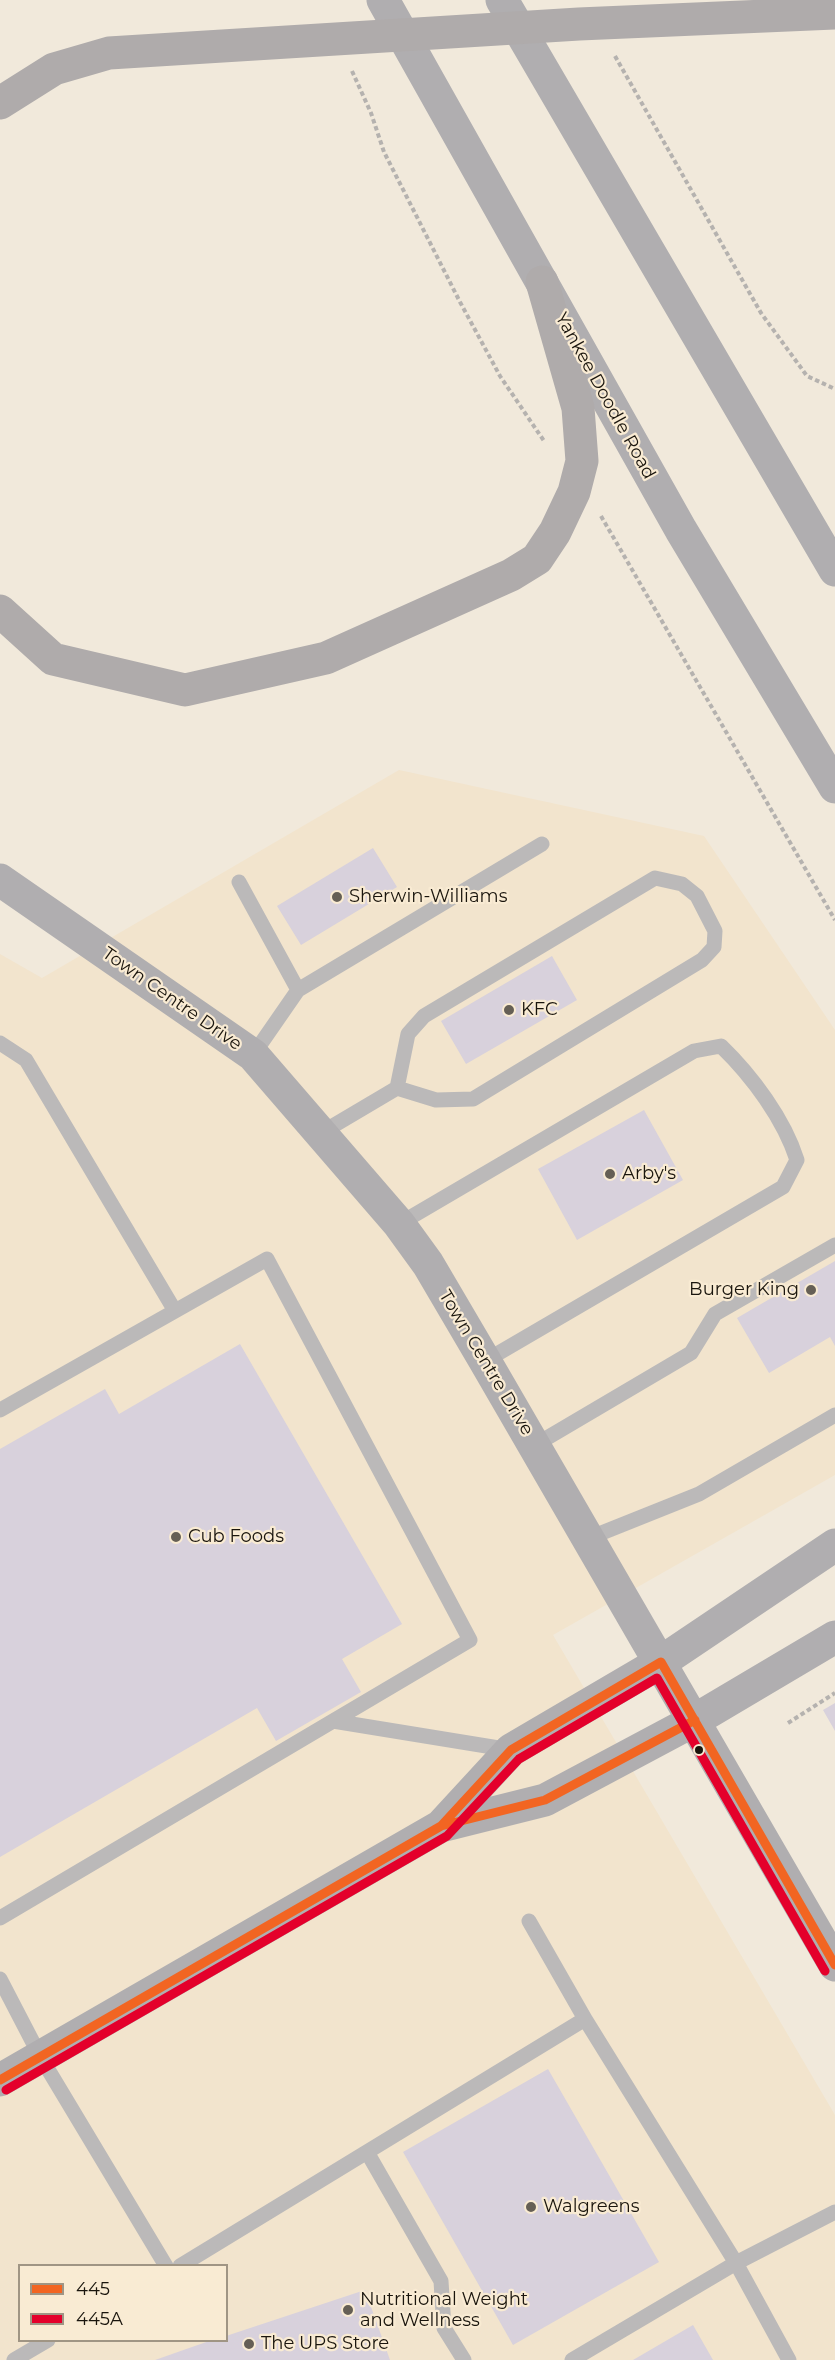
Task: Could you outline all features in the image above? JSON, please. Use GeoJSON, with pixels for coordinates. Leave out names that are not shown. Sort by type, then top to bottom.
{"type":"FeatureCollection","features":[{"type":"Feature","properties":{"kind":"highway"},"geometry":{"type":"LineString","coordinates":[[0,103],[54,69],[110,53],[579,24],[835,13]]}},
{"type":"Feature","properties":{"kind":"highway"},"geometry":{"type":"LineString","coordinates":[[0,611],[52,659],[185,690],[326,658],[511,575],[537,559],[555,532],[574,492],[582,461],[578,408],[542,282]]}},
{"type":"Feature","properties":{"kind":"street","name":"Yankee Doodle Road"},"geometry":{"type":"LineString","coordinates":[[383,0],[681,530],[835,787]]}},
{"type":"Feature","properties":{"kind":"street"},"geometry":{"type":"LineString","coordinates":[[502,0],[835,570]]}},
{"type":"Feature","properties":{"kind":"street","name":"Town Centre Drive"},"geometry":{"type":"LineString","coordinates":[[0,880],[253,1055],[399,1224],[428,1264],[535,1445],[835,1965]]}},
{"type":"Feature","properties":{"kind":"street"},"geometry":{"type":"LineString","coordinates":[[441,1826],[511,1750],[661,1662],[835,1545]]}},
{"type":"Feature","properties":{"kind":"street"},"geometry":{"type":"LineString","coordinates":[[0,2080],[441,1826],[545,1800],[695,1720],[835,1637]]}},
{"type":"Feature","properties":{"kind":"lane"},"geometry":{"type":"LineString","coordinates":[[253,1055],[298,990],[542,844]]}},
{"type":"Feature","properties":{"kind":"lane"},"geometry":{"type":"LineString","coordinates":[[321,1133],[397,1088],[436,1100],[473,1099],[702,960],[714,947],[715,931],[697,896],[682,884],[655,878],[424,1016],[408,1034],[397,1088]]}},
{"type":"Feature","properties":{"kind":"lane"},"geometry":{"type":"LineString","coordinates":[[239,882],[298,990]]}},
{"type":"Feature","properties":{"kind":"lane"},"geometry":{"type":"LineString","coordinates":[[0,1043],[26,1060],[175,1311]]}},
{"type":"Feature","properties":{"kind":"lane"},"geometry":{"type":"LineString","coordinates":[[399,1224],[694,1051],[721,1046],[746,1070],[791,1142],[797,1160],[783,1187],[485,1361]]}},
{"type":"Feature","properties":{"kind":"lane"},"geometry":{"type":"LineString","coordinates":[[535,1445],[691,1353],[715,1314],[835,1245]]}},
{"type":"Feature","properties":{"kind":"lane"},"geometry":{"type":"LineString","coordinates":[[0,1410],[267,1259],[470,1640],[0,1918]]}},
{"type":"Feature","properties":{"kind":"lane"},"geometry":{"type":"LineString","coordinates":[[589,1538],[699,1494],[835,1415]]}},
{"type":"Feature","properties":{"kind":"lane"},"geometry":{"type":"LineString","coordinates":[[333,1721],[511,1750]]}},
{"type":"Feature","properties":{"kind":"lane"},"geometry":{"type":"LineString","coordinates":[[529,1921],[585,2019],[736,2263],[789,2360]]}},
{"type":"Feature","properties":{"kind":"lane"},"geometry":{"type":"LineString","coordinates":[[0,1979],[40,2056],[165,2264]]}},
{"type":"Feature","properties":{"kind":"lane"},"geometry":{"type":"LineString","coordinates":[[182,2264],[585,2019]]}},
{"type":"Feature","properties":{"kind":"lane"},"geometry":{"type":"LineString","coordinates":[[367,2152],[441,2281],[444,2328],[464,2360]]}},
{"type":"Feature","properties":{"kind":"lane"},"geometry":{"type":"LineString","coordinates":[[573,2360],[736,2263],[835,2212]]}},
{"type":"Feature","properties":{"kind":"lane"},"geometry":{"type":"LineString","coordinates":[[14,2360],[45,2342]]}},
{"type":"Feature","properties":{"kind":"path"},"geometry":{"type":"LineString","coordinates":[[613,52],[767,322],[807,376],[835,390]]}},
{"type":"Feature","properties":{"kind":"path"},"geometry":{"type":"LineString","coordinates":[[348,62],[371,113],[384,152],[500,376],[552,452],[578,476],[835,920]]}},
{"type":"Feature","properties":{"kind":"path"},"geometry":{"type":"LineString","coordinates":[[788,1723],[835,1693]]}},
{"type":"Feature","properties":{"kind":"shaded area"},"geometry":{"type":"Polygon","coordinates":[[[399,770],[704,836],[835,1030],[835,1475],[553,1635],[835,2115],[835,2360],[0,2360],[0,954],[42,978],[399,770]]]}},
{"type":"Feature","properties":{"kind":"building","name":"Sherwin-Williams"},"geometry":{"type":"Polygon","coordinates":[[[373,848],[397,887],[301,945],[277,906],[373,848]]]}},
{"type":"Feature","properties":{"kind":"building","name":"KFC"},"geometry":{"type":"Polygon","coordinates":[[[552,956],[577,1000],[466,1064],[441,1021],[552,956]]]}},
{"type":"Feature","properties":{"kind":"building","name":"Arby's"},"geometry":{"type":"Polygon","coordinates":[[[644,1110],[683,1180],[577,1240],[538,1169],[644,1110]]]}},
{"type":"Feature","properties":{"kind":"building","name":"Burger King"},"geometry":{"type":"Polygon","coordinates":[[[835,1261],[835,1346],[830,1337],[769,1373],[737,1318],[835,1261]]]}},
{"type":"Feature","properties":{"kind":"building","name":"Cub Foods"},"geometry":{"type":"Polygon","coordinates":[[[240,1344],[402,1624],[342,1659],[361,1692],[276,1741],[257,1708],[0,1857],[0,1449],[105,1389],[119,1414],[240,1344]]]}},
{"type":"Feature","properties":{"kind":"building"},"geometry":{"type":"Polygon","coordinates":[[[835,1703],[835,1731],[823,1710],[835,1703]]]}},
{"type":"Feature","properties":{"kind":"building","name":"Walgreens"},"geometry":{"type":"Polygon","coordinates":[[[548,2069],[659,2262],[513,2345],[403,2152],[548,2069]]]}},
{"type":"Feature","properties":{"kind":"building"},"geometry":{"type":"Polygon","coordinates":[[[365,2290],[390,2360],[155,2360],[206,2342],[228,2342],[228,2335],[365,2290]]]}},
{"type":"Feature","properties":{"kind":"building"},"geometry":{"type":"Polygon","coordinates":[[[693,2325],[713,2360],[633,2360],[693,2325]]]}},
{"type":"Feature","properties":{"kind":"transit line","name":"445"},"geometry":{"type":"LineString","coordinates":[[0,2080],[441,1826],[511,1750],[661,1662],[835,1965]]}},
{"type":"Feature","properties":{"kind":"transit line","name":"445A"},"geometry":{"type":"LineString","coordinates":[[6,2090],[447,1836],[519,1759],[657,1678],[825,1971]]}},
{"type":"Feature","properties":{"kind":"transit line","name":"445"},"geometry":{"type":"LineString","coordinates":[[434,1830],[441,1826],[545,1800],[695,1720]]}},
{"type":"Feature","properties":{"kind":"place","name":"Sherwin-Williams"},"geometry":{"type":"Point","coordinates":[337,897]}},
{"type":"Feature","properties":{"kind":"place","name":"KFC"},"geometry":{"type":"Point","coordinates":[509,1010]}},
{"type":"Feature","properties":{"kind":"place","name":"Arby's"},"geometry":{"type":"Point","coordinates":[610,1174]}},
{"type":"Feature","properties":{"kind":"place","name":"Burger King"},"geometry":{"type":"Point","coordinates":[811,1290]}},
{"type":"Feature","properties":{"kind":"place","name":"Cub Foods"},"geometry":{"type":"Point","coordinates":[176,1537]}},
{"type":"Feature","properties":{"kind":"place","name":"Walgreens"},"geometry":{"type":"Point","coordinates":[531,2207]}},
{"type":"Feature","properties":{"kind":"place","name":"Nutritional Weight and Wellness"},"geometry":{"type":"Point","coordinates":[348,2310]}},
{"type":"Feature","properties":{"kind":"place","name":"The UPS Store"},"geometry":{"type":"Point","coordinates":[249,2344]}}]}
